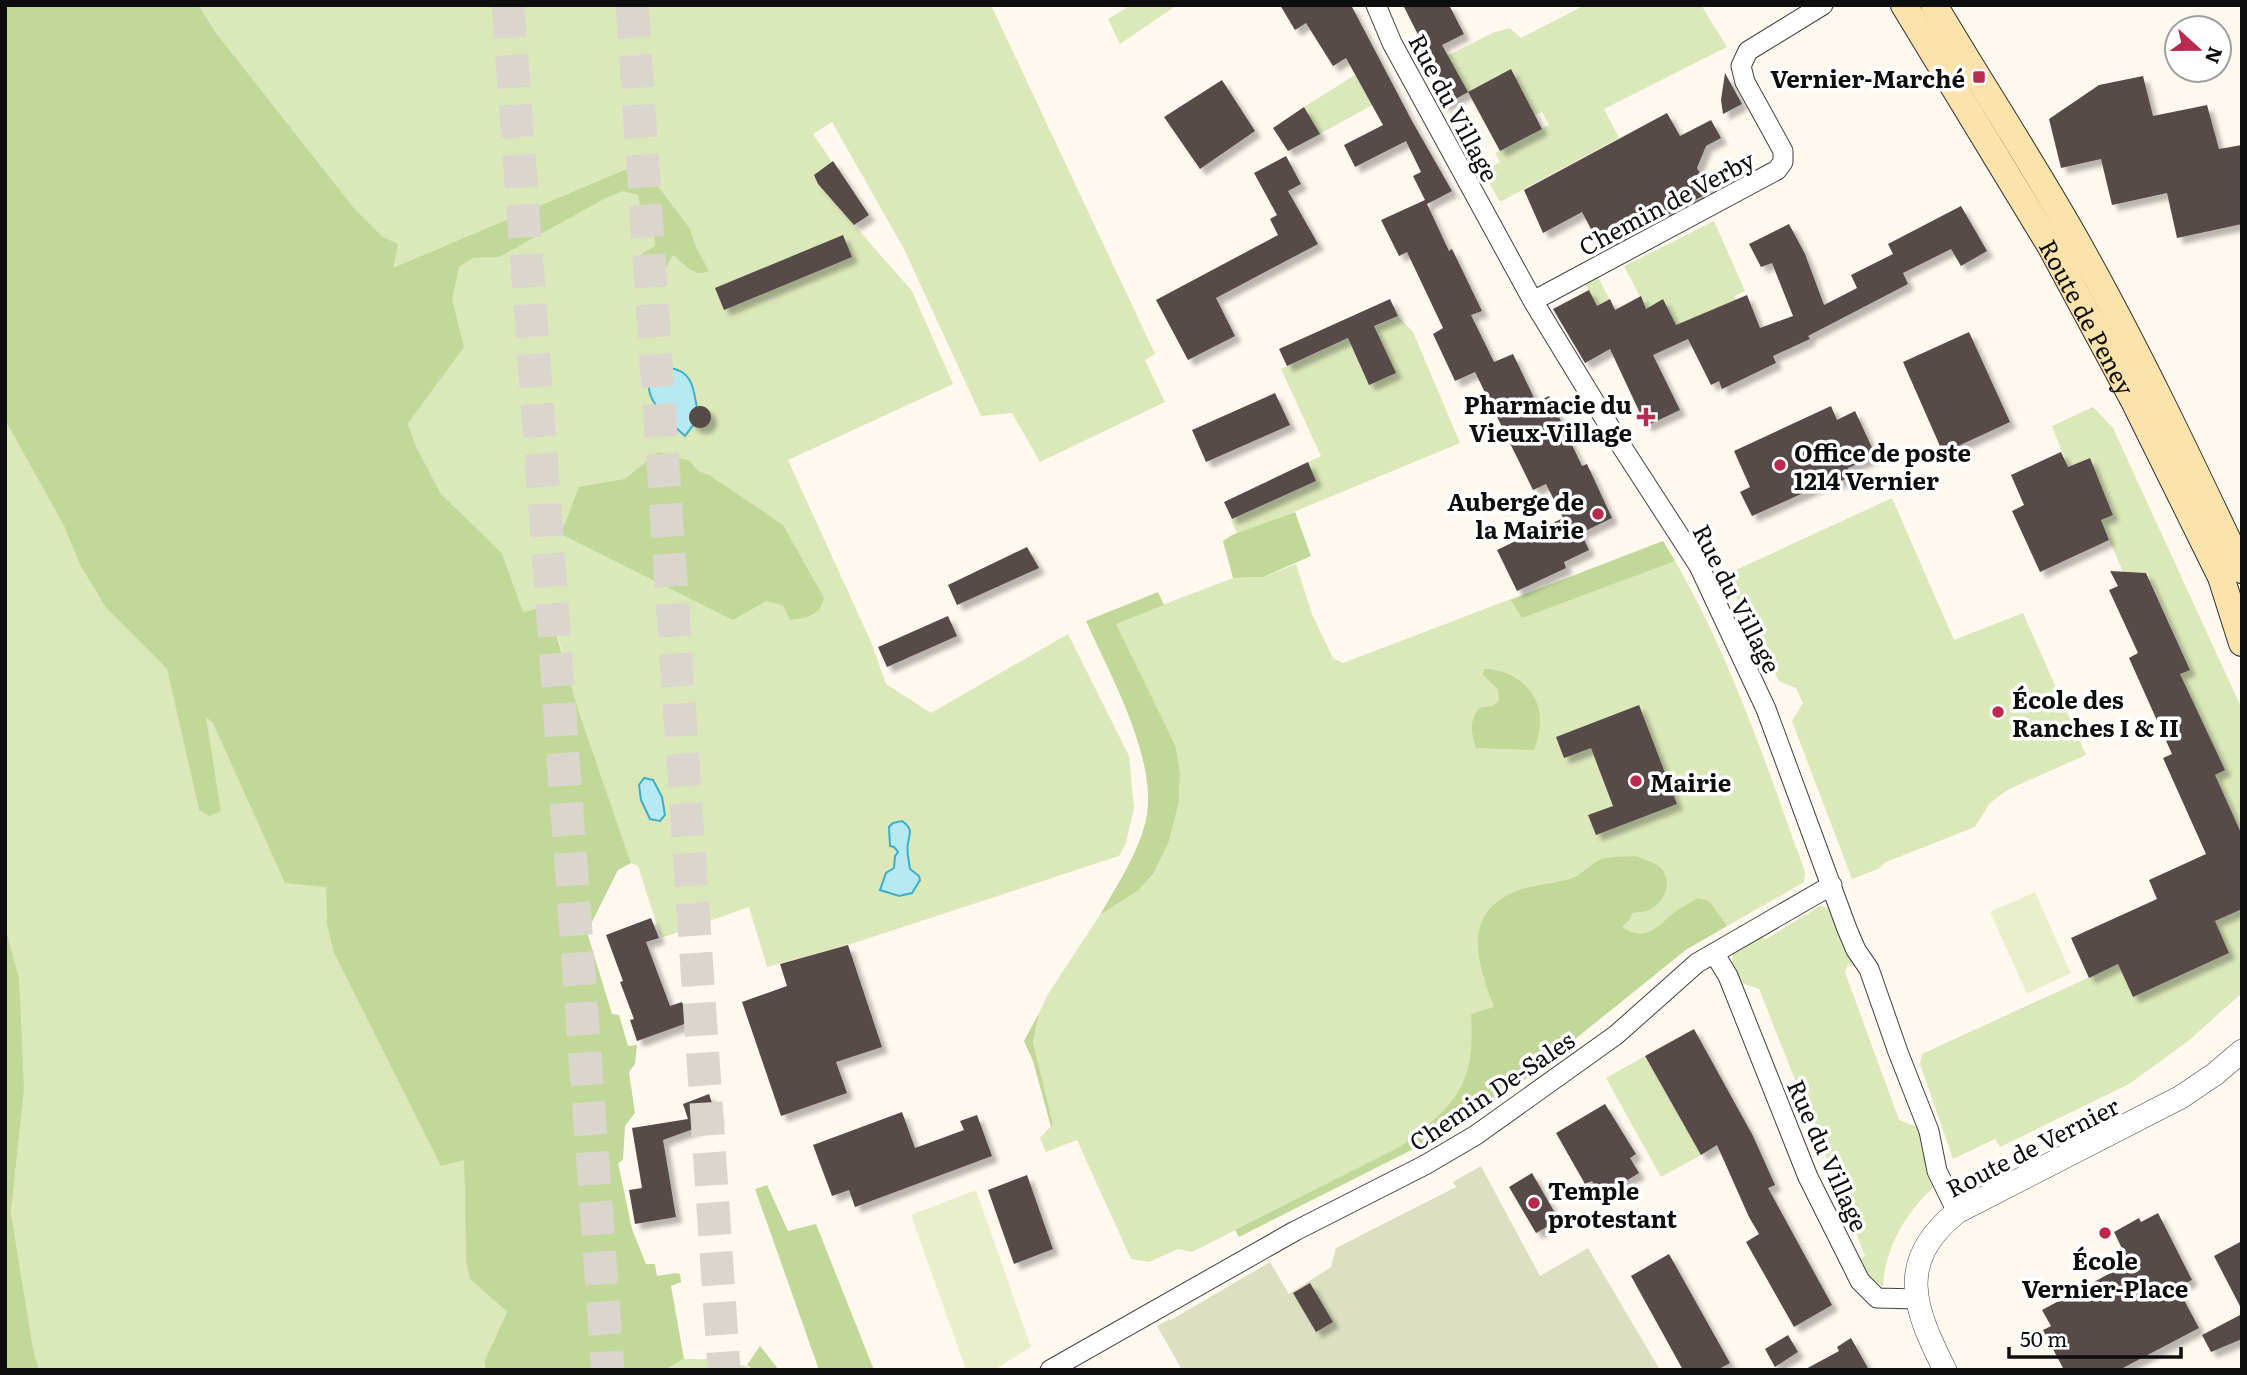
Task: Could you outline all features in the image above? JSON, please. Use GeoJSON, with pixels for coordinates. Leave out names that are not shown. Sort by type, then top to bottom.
{"type":"FeatureCollection","features":[{"type":"Feature","properties":{"kind":"main road","name":"Route de Peney"},"geometry":{"type":"LineString","coordinates":[[1904,5],[2051,247],[2133,399],[2221,577],[2242,643]]}},
{"type":"Feature","properties":{"kind":"main road","name":"Route de Peney"},"geometry":{"type":"LineString","coordinates":[[1934,5],[2073,234],[2173,424],[2242,570]]}},
{"type":"Feature","properties":{"kind":"street","name":"Rue du Village"},"geometry":{"type":"LineString","coordinates":[[1376,5],[1392,43],[1533,301],[1699,566],[1766,709],[1856,950],[1869,969],[1929,1131],[1937,1171],[1957,1212]]}},
{"type":"Feature","properties":{"kind":"street","name":"Chemin de Verby"},"geometry":{"type":"LineString","coordinates":[[1533,301],[1777,170],[1783,162],[1783,151],[1745,82],[1741,66],[1748,51],[1823,5]]}},
{"type":"Feature","properties":{"kind":"street","name":"Chemin De-Sales"},"geometry":{"type":"LineString","coordinates":[[1050,1370],[1295,1231],[1425,1165],[1476,1135],[1616,1035],[1697,963],[1832,885]]}},
{"type":"Feature","properties":{"kind":"street","name":"Rue du Village"},"geometry":{"type":"LineString","coordinates":[[1714,953],[1728,976],[1808,1177],[1860,1282],[1877,1298],[1916,1299]]}},
{"type":"Feature","properties":{"kind":"street","name":"Route de Vernier"},"geometry":{"type":"LineString","coordinates":[[1945,1370],[1925,1331],[1916,1299],[1918,1269],[1935,1233],[1957,1212],[2181,1097],[2215,1074],[2242,1051]]}},
{"type":"Feature","properties":{"kind":"green space"},"geometry":{"type":"Polygon","coordinates":[[[5,5],[198,5],[217,34],[354,208],[383,237],[398,244],[393,268],[646,161],[655,167],[657,185],[690,229],[709,271],[694,271],[673,255],[665,269],[648,274],[636,271],[640,255],[655,246],[654,235],[642,215],[638,195],[623,191],[499,257],[473,258],[459,267],[452,299],[464,347],[408,423],[416,446],[441,494],[502,553],[523,612],[548,606],[579,712],[631,863],[618,870],[587,932],[612,1014],[619,1015],[628,1046],[637,1045],[635,1064],[629,1072],[635,1113],[625,1126],[623,1160],[618,1163],[632,1229],[646,1264],[655,1264],[657,1276],[680,1274],[681,1282],[671,1286],[684,1359],[665,1370],[486,1370],[484,1362],[507,1312],[470,1279],[466,1262],[464,1160],[441,1166],[333,951],[327,925],[326,887],[285,883],[213,723],[206,717],[221,811],[209,816],[199,810],[167,669],[106,608],[80,565],[64,526],[5,420],[5,5]]]}},
{"type":"Feature","properties":{"kind":"green space"},"geometry":{"type":"Polygon","coordinates":[[[198,5],[991,5],[1155,354],[1145,360],[1165,402],[1040,462],[1012,413],[981,416],[904,249],[832,122],[813,134],[832,162],[818,184],[912,291],[953,384],[788,460],[872,644],[886,684],[931,713],[1068,634],[1129,756],[1134,808],[1126,843],[1119,856],[848,945],[767,967],[749,907],[661,938],[638,866],[631,863],[579,712],[549,606],[523,612],[502,553],[441,494],[416,446],[390,370],[390,241],[354,208],[217,34],[198,5]]]}},
{"type":"Feature","properties":{"kind":"green space"},"geometry":{"type":"Polygon","coordinates":[[[1131,5],[1177,5],[1120,44],[1108,19],[1131,5]]]}},
{"type":"Feature","properties":{"kind":"green space"},"geometry":{"type":"Polygon","coordinates":[[[1585,5],[1701,5],[1727,47],[1604,109],[1619,138],[1500,202],[1483,172],[1500,162],[1495,153],[1520,141],[1527,127],[1532,134],[1549,125],[1542,112],[1535,115],[1511,69],[1458,98],[1437,61],[1492,33],[1510,28],[1521,38],[1585,5]]]}},
{"type":"Feature","properties":{"kind":"green space"},"geometry":{"type":"Polygon","coordinates":[[[1355,75],[1366,94],[1374,91],[1380,101],[1314,137],[1316,127],[1304,107],[1355,75]]]}},
{"type":"Feature","properties":{"kind":"green space"},"geometry":{"type":"Polygon","coordinates":[[[1714,221],[1745,291],[1735,296],[1736,300],[1669,328],[1663,300],[1646,309],[1624,266],[1714,221]]]}},
{"type":"Feature","properties":{"kind":"green space"},"geometry":{"type":"Polygon","coordinates":[[[1598,277],[1615,310],[1603,317],[1585,284],[1598,277]]]}},
{"type":"Feature","properties":{"kind":"green space"},"geometry":{"type":"Polygon","coordinates":[[[1398,316],[1413,332],[1460,443],[1238,535],[1231,520],[1316,481],[1308,462],[1321,456],[1281,369],[1398,316]]]}},
{"type":"Feature","properties":{"kind":"green space"},"geometry":{"type":"Polygon","coordinates":[[[2093,407],[2113,428],[2242,709],[2242,835],[2215,775],[2224,769],[2180,674],[2190,669],[2147,573],[2123,572],[2101,520],[2113,514],[2090,458],[2068,467],[2052,426],[2093,407]]]}},
{"type":"Feature","properties":{"kind":"green space"},"geometry":{"type":"Polygon","coordinates":[[[5,420],[64,526],[80,565],[106,608],[167,669],[199,810],[221,811],[205,716],[213,723],[326,887],[327,925],[333,951],[441,1165],[464,1160],[466,1262],[470,1279],[507,1312],[484,1362],[486,1370],[39,1370],[11,1213],[19,1136],[19,977],[5,927],[5,420]]]}},
{"type":"Feature","properties":{"kind":"green space"},"geometry":{"type":"Polygon","coordinates":[[[658,452],[690,461],[698,471],[709,475],[783,525],[824,598],[819,609],[807,617],[790,620],[783,605],[766,601],[733,620],[561,534],[579,487],[625,479],[658,452]]]}},
{"type":"Feature","properties":{"kind":"green space"},"geometry":{"type":"Polygon","coordinates":[[[1892,498],[1954,640],[2023,613],[2086,755],[2007,790],[1989,804],[1975,827],[1886,862],[1878,869],[1852,879],[1792,721],[1803,703],[1796,688],[1779,681],[1725,575],[1892,498]]]}},
{"type":"Feature","properties":{"kind":"green space"},"geometry":{"type":"Polygon","coordinates":[[[1295,512],[1311,556],[1263,577],[1233,578],[1223,541],[1232,535],[1295,512]]]}},
{"type":"Feature","properties":{"kind":"green space"},"geometry":{"type":"Polygon","coordinates":[[[1663,541],[1706,620],[1743,703],[1805,872],[1804,882],[1687,949],[1514,1088],[1473,1038],[1469,1072],[1453,1101],[1437,1118],[1401,1146],[1192,1252],[1178,1249],[1149,1262],[1131,1259],[1077,1140],[1046,1152],[1040,1138],[1053,1124],[1033,1042],[1039,1013],[1048,994],[1100,915],[1136,892],[1179,801],[1180,776],[1176,747],[1115,623],[1233,578],[1263,577],[1296,564],[1312,614],[1333,658],[1343,663],[1663,541]]]}},
{"type":"Feature","properties":{"kind":"green space"},"geometry":{"type":"Polygon","coordinates":[[[1663,541],[1675,561],[1522,618],[1511,600],[1663,541]]]}},
{"type":"Feature","properties":{"kind":"green space"},"geometry":{"type":"Polygon","coordinates":[[[1158,592],[1164,605],[1116,624],[1176,747],[1180,774],[1179,801],[1169,841],[1153,874],[1136,892],[1100,915],[1137,848],[1145,824],[1148,800],[1140,748],[1119,693],[1086,621],[1158,592]]]}},
{"type":"Feature","properties":{"kind":"green space"},"geometry":{"type":"Polygon","coordinates":[[[1484,669],[1515,677],[1536,700],[1540,722],[1534,750],[1476,748],[1472,727],[1476,713],[1479,708],[1492,706],[1499,701],[1498,689],[1483,675],[1484,669]]]}},
{"type":"Feature","properties":{"kind":"green space"},"geometry":{"type":"Polygon","coordinates":[[[1635,856],[1656,864],[1665,874],[1667,886],[1659,903],[1649,910],[1632,913],[1622,927],[1636,933],[1648,932],[1698,898],[1709,901],[1727,926],[1687,949],[1514,1088],[1459,1126],[1239,1237],[1235,1230],[1401,1146],[1449,1105],[1466,1076],[1472,1038],[1471,1014],[1494,1007],[1483,975],[1478,944],[1479,929],[1485,915],[1496,903],[1519,890],[1570,879],[1602,859],[1635,856]]]}},
{"type":"Feature","properties":{"kind":"green space"},"geometry":{"type":"Polygon","coordinates":[[[2035,892],[2071,973],[2027,994],[1990,912],[2035,892]]]}},
{"type":"Feature","properties":{"kind":"green space"},"geometry":{"type":"Polygon","coordinates":[[[1820,906],[1829,908],[1858,967],[1848,964],[1845,972],[1899,1120],[1920,1128],[1935,1186],[1915,1207],[1899,1231],[1888,1258],[1883,1287],[1868,1276],[1859,1259],[1865,1256],[1759,989],[1739,982],[1732,965],[1733,950],[1760,936],[1766,939],[1820,906]]]}},
{"type":"Feature","properties":{"kind":"green space"},"geometry":{"type":"Polygon","coordinates":[[[2242,909],[2242,993],[2187,1042],[2129,1084],[2000,1147],[1995,1139],[1953,1159],[1920,1064],[1922,1054],[2118,964],[2133,997],[2229,953],[2215,921],[2242,909]]]}},
{"type":"Feature","properties":{"kind":"green space"},"geometry":{"type":"Polygon","coordinates":[[[5,927],[19,977],[24,1089],[11,1213],[39,1370],[5,1370],[5,927]]]}},
{"type":"Feature","properties":{"kind":"green space"},"geometry":{"type":"Polygon","coordinates":[[[1039,1013],[1033,1042],[1053,1124],[1051,1127],[1033,1061],[1024,1041],[1039,1013]]]}},
{"type":"Feature","properties":{"kind":"green space"},"geometry":{"type":"Polygon","coordinates":[[[1645,1056],[1701,1155],[1661,1177],[1606,1078],[1645,1056]]]}},
{"type":"Feature","properties":{"kind":"green space"},"geometry":{"type":"Polygon","coordinates":[[[1481,1166],[1540,1276],[1588,1248],[1660,1370],[1182,1370],[1157,1326],[1270,1262],[1289,1294],[1331,1267],[1336,1248],[1456,1187],[1453,1182],[1481,1166]]]}},
{"type":"Feature","properties":{"kind":"green space"},"geometry":{"type":"Polygon","coordinates":[[[767,1185],[788,1231],[816,1224],[874,1370],[819,1370],[755,1189],[767,1185]]]}},
{"type":"Feature","properties":{"kind":"green space"},"geometry":{"type":"Polygon","coordinates":[[[976,1190],[1031,1347],[994,1370],[966,1370],[911,1215],[976,1190]]]}},
{"type":"Feature","properties":{"kind":"green space"},"geometry":{"type":"Polygon","coordinates":[[[760,1346],[779,1370],[754,1370],[747,1365],[760,1346]]]}},
{"type":"Feature","properties":{"kind":"green space"},"geometry":{"type":"Polygon","coordinates":[[[684,1359],[729,1362],[754,1370],[666,1370],[684,1359]]]}},
{"type":"Feature","properties":{"kind":"water"},"geometry":{"type":"Polygon","coordinates":[[[669,368],[685,374],[694,393],[699,417],[685,436],[660,411],[649,391],[650,382],[656,374],[669,368]]]}},
{"type":"Feature","properties":{"kind":"water"},"geometry":{"type":"Polygon","coordinates":[[[644,778],[653,780],[662,797],[665,815],[660,821],[650,819],[641,800],[639,785],[644,778]]]}},
{"type":"Feature","properties":{"kind":"water"},"geometry":{"type":"Polygon","coordinates":[[[902,821],[910,831],[907,849],[910,869],[920,880],[912,893],[899,896],[880,890],[886,873],[894,868],[898,852],[890,846],[889,827],[902,821]]]}},
{"type":"Feature","properties":{"kind":"building"},"geometry":{"type":"Polygon","coordinates":[[[1280,5],[1351,5],[1452,191],[1427,204],[1482,311],[1471,315],[1494,362],[1513,354],[1536,402],[1549,396],[1582,466],[1587,464],[1612,518],[1581,533],[1589,550],[1564,562],[1566,568],[1517,591],[1497,550],[1563,518],[1546,484],[1533,490],[1475,372],[1455,381],[1433,334],[1443,328],[1407,252],[1399,256],[1381,220],[1425,200],[1413,176],[1421,172],[1406,141],[1355,167],[1344,145],[1383,125],[1346,58],[1333,66],[1306,23],[1295,30],[1280,5]]]}},
{"type":"Feature","properties":{"kind":"building"},"geometry":{"type":"Polygon","coordinates":[[[1403,5],[1449,5],[1464,34],[1442,45],[1468,92],[1443,106],[1430,83],[1440,78],[1403,5]]]}},
{"type":"Feature","properties":{"kind":"building"},"geometry":{"type":"Polygon","coordinates":[[[1511,69],[1542,129],[1500,151],[1468,92],[1511,69]]]}},
{"type":"Feature","properties":{"kind":"building"},"geometry":{"type":"Polygon","coordinates":[[[1725,73],[1742,104],[1723,114],[1721,100],[1725,73]]]}},
{"type":"Feature","properties":{"kind":"building"},"geometry":{"type":"Polygon","coordinates":[[[2143,76],[2153,116],[2207,105],[2219,149],[2242,145],[2242,224],[2177,238],[2167,193],[2112,205],[2101,159],[2061,168],[2049,119],[2099,85],[2143,76]]]}},
{"type":"Feature","properties":{"kind":"building"},"geometry":{"type":"Polygon","coordinates":[[[1222,80],[1255,131],[1200,169],[1164,117],[1222,80]]]}},
{"type":"Feature","properties":{"kind":"building"},"geometry":{"type":"Polygon","coordinates":[[[1304,107],[1320,134],[1288,151],[1273,128],[1304,107]]]}},
{"type":"Feature","properties":{"kind":"building"},"geometry":{"type":"Polygon","coordinates":[[[1667,113],[1680,136],[1711,120],[1721,138],[1706,146],[1697,168],[1710,192],[1602,250],[1582,212],[1543,233],[1524,190],[1667,113]]]}},
{"type":"Feature","properties":{"kind":"building"},"geometry":{"type":"Polygon","coordinates":[[[1286,156],[1301,184],[1288,191],[1318,244],[1216,298],[1235,336],[1188,360],[1156,300],[1278,235],[1270,219],[1277,215],[1254,173],[1286,156]]]}},
{"type":"Feature","properties":{"kind":"building"},"geometry":{"type":"Polygon","coordinates":[[[833,161],[869,215],[854,225],[818,184],[814,175],[833,161]]]}},
{"type":"Feature","properties":{"kind":"building"},"geometry":{"type":"Polygon","coordinates":[[[1961,206],[1987,251],[1961,266],[1951,249],[1903,273],[1908,284],[1808,336],[1810,339],[1773,356],[1776,363],[1722,389],[1719,381],[1711,385],[1688,339],[1653,355],[1680,410],[1646,426],[1610,349],[1585,363],[1553,309],[1589,290],[1597,306],[1610,299],[1615,310],[1641,296],[1646,309],[1663,299],[1676,325],[1747,295],[1760,328],[1793,316],[1772,263],[1761,267],[1749,244],[1789,224],[1805,254],[1824,305],[1857,288],[1851,275],[1893,254],[1888,244],[1961,206]]]}},
{"type":"Feature","properties":{"kind":"building"},"geometry":{"type":"Polygon","coordinates":[[[843,235],[852,257],[724,310],[715,288],[843,235]]]}},
{"type":"Feature","properties":{"kind":"building"},"geometry":{"type":"Polygon","coordinates":[[[1390,299],[1398,316],[1374,326],[1396,373],[1369,385],[1348,338],[1287,366],[1279,349],[1390,299]]]}},
{"type":"Feature","properties":{"kind":"building"},"geometry":{"type":"Polygon","coordinates":[[[1969,332],[2010,422],[1943,453],[1903,362],[1969,332]]]}},
{"type":"Feature","properties":{"kind":"building"},"geometry":{"type":"Polygon","coordinates":[[[1275,393],[1290,425],[1206,462],[1192,430],[1275,393]]]}},
{"type":"Feature","properties":{"kind":"building"},"geometry":{"type":"Polygon","coordinates":[[[700,406],[710,413],[711,417],[704,427],[700,428],[690,421],[689,417],[696,407],[700,406]]]}},
{"type":"Feature","properties":{"kind":"building"},"geometry":{"type":"Polygon","coordinates":[[[1831,406],[1837,420],[1855,411],[1876,456],[1848,468],[1852,476],[1832,485],[1830,481],[1752,516],[1740,492],[1750,487],[1734,451],[1831,406]]]}},
{"type":"Feature","properties":{"kind":"building"},"geometry":{"type":"Polygon","coordinates":[[[2061,452],[2068,467],[2090,458],[2113,515],[2101,520],[2109,540],[2040,572],[2012,511],[2024,505],[2011,475],[2061,452]]]}},
{"type":"Feature","properties":{"kind":"building"},"geometry":{"type":"Polygon","coordinates":[[[1308,462],[1316,481],[1232,519],[1224,502],[1308,462]]]}},
{"type":"Feature","properties":{"kind":"building"},"geometry":{"type":"Polygon","coordinates":[[[1027,547],[1039,568],[957,605],[948,585],[1027,547]]]}},
{"type":"Feature","properties":{"kind":"building"},"geometry":{"type":"Polygon","coordinates":[[[2110,571],[2146,573],[2190,670],[2180,674],[2225,770],[2215,775],[2242,835],[2242,909],[2215,921],[2229,953],[2133,997],[2118,964],[2089,978],[2071,938],[2157,899],[2149,880],[2206,854],[2163,758],[2172,754],[2129,658],[2138,653],[2109,590],[2118,586],[2110,571]]]}},
{"type":"Feature","properties":{"kind":"building"},"geometry":{"type":"Polygon","coordinates":[[[948,616],[957,636],[887,667],[878,647],[948,616]]]}},
{"type":"Feature","properties":{"kind":"building","name":"Mairie"},"geometry":{"type":"Polygon","coordinates":[[[1639,705],[1677,804],[1596,835],[1588,815],[1613,806],[1591,748],[1564,758],[1556,737],[1639,705]]]}},
{"type":"Feature","properties":{"kind":"building"},"geometry":{"type":"Polygon","coordinates":[[[651,918],[659,938],[646,942],[670,1006],[682,1002],[690,1022],[637,1041],[630,1020],[634,1019],[620,982],[623,981],[606,935],[651,918]]]}},
{"type":"Feature","properties":{"kind":"building"},"geometry":{"type":"Polygon","coordinates":[[[848,945],[882,1047],[836,1062],[847,1093],[781,1116],[742,1002],[787,986],[780,964],[848,945]]]}},
{"type":"Feature","properties":{"kind":"building"},"geometry":{"type":"Polygon","coordinates":[[[1694,1029],[1753,1136],[1775,1185],[1768,1188],[1832,1305],[1794,1327],[1746,1242],[1759,1234],[1717,1145],[1701,1155],[1645,1056],[1694,1029]]]}},
{"type":"Feature","properties":{"kind":"building"},"geometry":{"type":"Polygon","coordinates":[[[709,1094],[718,1120],[663,1140],[676,1217],[635,1224],[629,1190],[642,1188],[632,1128],[688,1119],[683,1104],[709,1094]]]}},
{"type":"Feature","properties":{"kind":"building"},"geometry":{"type":"Polygon","coordinates":[[[1605,1104],[1636,1154],[1630,1158],[1639,1173],[1601,1196],[1592,1181],[1585,1184],[1556,1133],[1605,1104]]]}},
{"type":"Feature","properties":{"kind":"building"},"geometry":{"type":"Polygon","coordinates":[[[902,1112],[915,1148],[964,1130],[960,1121],[977,1115],[992,1156],[855,1207],[849,1190],[832,1196],[813,1145],[902,1112]]]}},
{"type":"Feature","properties":{"kind":"building","name":"Temple protestant"},"geometry":{"type":"Polygon","coordinates":[[[1532,1173],[1559,1220],[1536,1233],[1509,1187],[1532,1173]]]}},
{"type":"Feature","properties":{"kind":"building"},"geometry":{"type":"Polygon","coordinates":[[[1027,1175],[1053,1249],[1014,1264],[988,1190],[1027,1175]]]}},
{"type":"Feature","properties":{"kind":"building"},"geometry":{"type":"Polygon","coordinates":[[[2158,1213],[2192,1280],[2177,1287],[2199,1328],[2119,1370],[2064,1370],[2043,1330],[2051,1326],[2042,1310],[2129,1263],[2114,1232],[2139,1218],[2141,1222],[2158,1213]]]}},
{"type":"Feature","properties":{"kind":"building"},"geometry":{"type":"Polygon","coordinates":[[[2242,1241],[2242,1310],[2214,1256],[2242,1241]]]}},
{"type":"Feature","properties":{"kind":"building"},"geometry":{"type":"Polygon","coordinates":[[[1669,1254],[1730,1363],[1717,1370],[1683,1370],[1631,1276],[1669,1254]]]}},
{"type":"Feature","properties":{"kind":"building"},"geometry":{"type":"Polygon","coordinates":[[[1310,1283],[1333,1322],[1316,1332],[1293,1293],[1310,1283]]]}},
{"type":"Feature","properties":{"kind":"building"},"geometry":{"type":"Polygon","coordinates":[[[2242,1314],[2242,1339],[2211,1352],[2202,1335],[2242,1314]]]}},
{"type":"Feature","properties":{"kind":"building"},"geometry":{"type":"Polygon","coordinates":[[[1788,1335],[1798,1352],[1775,1367],[1765,1349],[1788,1335]]]}},
{"type":"Feature","properties":{"kind":"building"},"geometry":{"type":"Polygon","coordinates":[[[1851,1338],[1869,1370],[1804,1370],[1839,1351],[1837,1347],[1851,1338]]]}},
{"type":"Feature","properties":{"kind":"tunnel"},"geometry":{"type":"LineString","coordinates":[[508,5],[608,1370]]}},
{"type":"Feature","properties":{"kind":"tunnel"},"geometry":{"type":"LineString","coordinates":[[632,5],[724,1370]]}},
{"type":"Feature","properties":{"kind":"place","name":"Vernier-Marché"},"geometry":{"type":"Point","coordinates":[1979,77]}},
{"type":"Feature","properties":{"kind":"place","name":"Pharmacie du Vieux-Village"},"geometry":{"type":"Point","coordinates":[1646,417]}},
{"type":"Feature","properties":{"kind":"place","name":"Office de poste 1214 Vernier"},"geometry":{"type":"Point","coordinates":[1780,465]}},
{"type":"Feature","properties":{"kind":"place","name":"Auberge de la Mairie"},"geometry":{"type":"Point","coordinates":[1598,514]}},
{"type":"Feature","properties":{"kind":"place","name":"École des Ranches I & II"},"geometry":{"type":"Point","coordinates":[1998,712]}},
{"type":"Feature","properties":{"kind":"place","name":"Mairie"},"geometry":{"type":"Point","coordinates":[1636,781]}},
{"type":"Feature","properties":{"kind":"place","name":"Temple protestant"},"geometry":{"type":"Point","coordinates":[1534,1203]}},
{"type":"Feature","properties":{"kind":"place","name":"École Vernier-Place"},"geometry":{"type":"Point","coordinates":[2105,1233]}}]}
